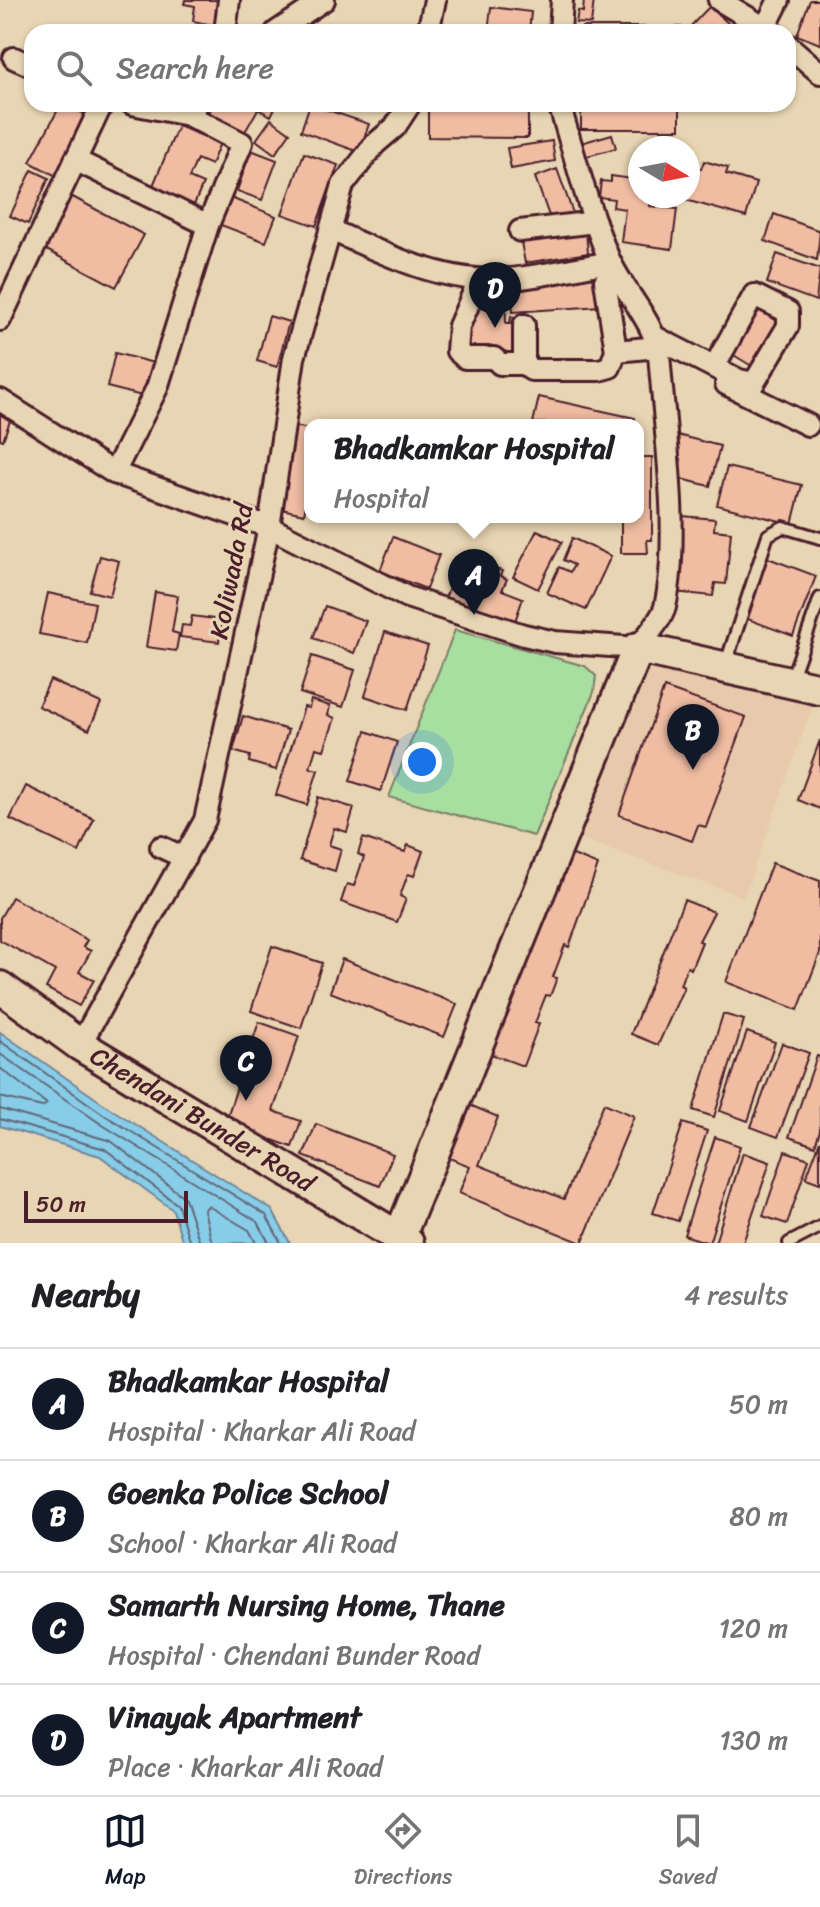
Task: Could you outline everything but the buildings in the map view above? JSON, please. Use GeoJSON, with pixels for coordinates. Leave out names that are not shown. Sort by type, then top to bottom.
{"type":"FeatureCollection","features":[{"type":"Feature","properties":{"kind":"street"},"geometry":{"type":"LineString","coordinates":[[226,24],[229,0]]}},
{"type":"Feature","properties":{"kind":"street"},"geometry":{"type":"LineString","coordinates":[[288,24],[324,0]]}},
{"type":"Feature","properties":{"kind":"street"},"geometry":{"type":"LineString","coordinates":[[430,24],[435,0]]}},
{"type":"Feature","properties":{"kind":"street"},"geometry":{"type":"LineString","coordinates":[[560,24],[562,0]]}},
{"type":"Feature","properties":{"kind":"street"},"geometry":{"type":"LineString","coordinates":[[719,0],[760,24]]}},
{"type":"Feature","properties":{"kind":"street"},"geometry":{"type":"LineString","coordinates":[[771,24],[779,0]]}},
{"type":"Feature","properties":{"kind":"street"},"geometry":{"type":"LineString","coordinates":[[796,52],[820,73]]}},
{"type":"Feature","properties":{"kind":"street"},"geometry":{"type":"LineString","coordinates":[[0,320],[98,112]]}},
{"type":"Feature","properties":{"kind":"street"},"geometry":{"type":"LineString","coordinates":[[114,473],[157,388],[208,225],[242,143],[195,112]]}},
{"type":"Feature","properties":{"kind":"street","name":"Koliwada Rd"},"geometry":{"type":"LineString","coordinates":[[80,1045],[205,820],[269,527],[294,358],[343,185],[405,112]]}},
{"type":"Feature","properties":{"kind":"street"},"geometry":{"type":"LineString","coordinates":[[476,287],[459,326],[457,351],[465,358],[494,358],[500,364],[524,364],[531,370],[599,370],[610,367],[616,351],[608,271],[561,112]]}},
{"type":"Feature","properties":{"kind":"street"},"geometry":{"type":"LineString","coordinates":[[75,160],[208,225]]}},
{"type":"Feature","properties":{"kind":"street"},"geometry":{"type":"LineString","coordinates":[[520,231],[595,222]]}},
{"type":"Feature","properties":{"kind":"street"},"geometry":{"type":"LineString","coordinates":[[331,230],[402,260],[471,279],[498,280],[608,271]]}},
{"type":"Feature","properties":{"kind":"street"},"geometry":{"type":"LineString","coordinates":[[608,271],[658,347],[676,360],[808,425]]}},
{"type":"Feature","properties":{"kind":"street"},"geometry":{"type":"LineString","coordinates":[[524,325],[524,364]]}},
{"type":"Feature","properties":{"kind":"street"},"geometry":{"type":"LineString","coordinates":[[404,1240],[638,648],[664,610],[670,563],[668,469],[658,347]]}},
{"type":"Feature","properties":{"kind":"street"},"geometry":{"type":"LineString","coordinates":[[616,351],[658,347],[714,367]]}},
{"type":"Feature","properties":{"kind":"street"},"geometry":{"type":"LineString","coordinates":[[0,400],[114,473],[269,527],[407,597],[539,639],[638,648],[820,689]]}},
{"type":"Feature","properties":{"kind":"street"},"geometry":{"type":"LineString","coordinates":[[161,847],[185,858]]}},
{"type":"Feature","properties":{"kind":"street","name":"Chendani Bunder Road"},"geometry":{"type":"LineString","coordinates":[[0,987],[80,1045],[404,1240]]}},
{"type":"Feature","properties":{"kind":"lane"},"geometry":{"type":"LineString","coordinates":[[725,667],[768,535],[783,527],[820,538]]}},
{"type":"Feature","properties":{"kind":"lane"},"geometry":{"type":"LineString","coordinates":[[790,682],[820,598]]}},
{"type":"Feature","properties":{"kind":"lane"},"geometry":{"type":"LineString","coordinates":[[789,1243],[820,1227]]}},
{"type":"Feature","properties":{"kind":"shaded area"},"geometry":{"type":"Polygon","coordinates":[[[659,666],[813,705],[744,897],[570,835],[642,668],[659,666]]]}},
{"type":"Feature","properties":{"kind":"green space"},"geometry":{"type":"Polygon","coordinates":[[[455,630],[585,666],[596,676],[594,692],[534,836],[389,797],[455,630]]]}},
{"type":"Feature","properties":{"kind":"water"},"geometry":{"type":"Polygon","coordinates":[[[0,1032],[111,1109],[272,1210],[290,1243],[183,1243],[173,1210],[100,1156],[0,1126],[0,1032]]]}},
{"type":"Feature","properties":{"kind":"place","name":"Vinayak Apartment"},"geometry":{"type":"Point","coordinates":[495,328]}},
{"type":"Feature","properties":{"kind":"place","name":"Bhadkamkar Hospital"},"geometry":{"type":"Point","coordinates":[474,615]}},
{"type":"Feature","properties":{"kind":"place","name":"Goenka Police School"},"geometry":{"type":"Point","coordinates":[693,770]}},
{"type":"Feature","properties":{"kind":"place","name":"Samarth Nursing Home, Thane"},"geometry":{"type":"Point","coordinates":[246,1101]}}]}
